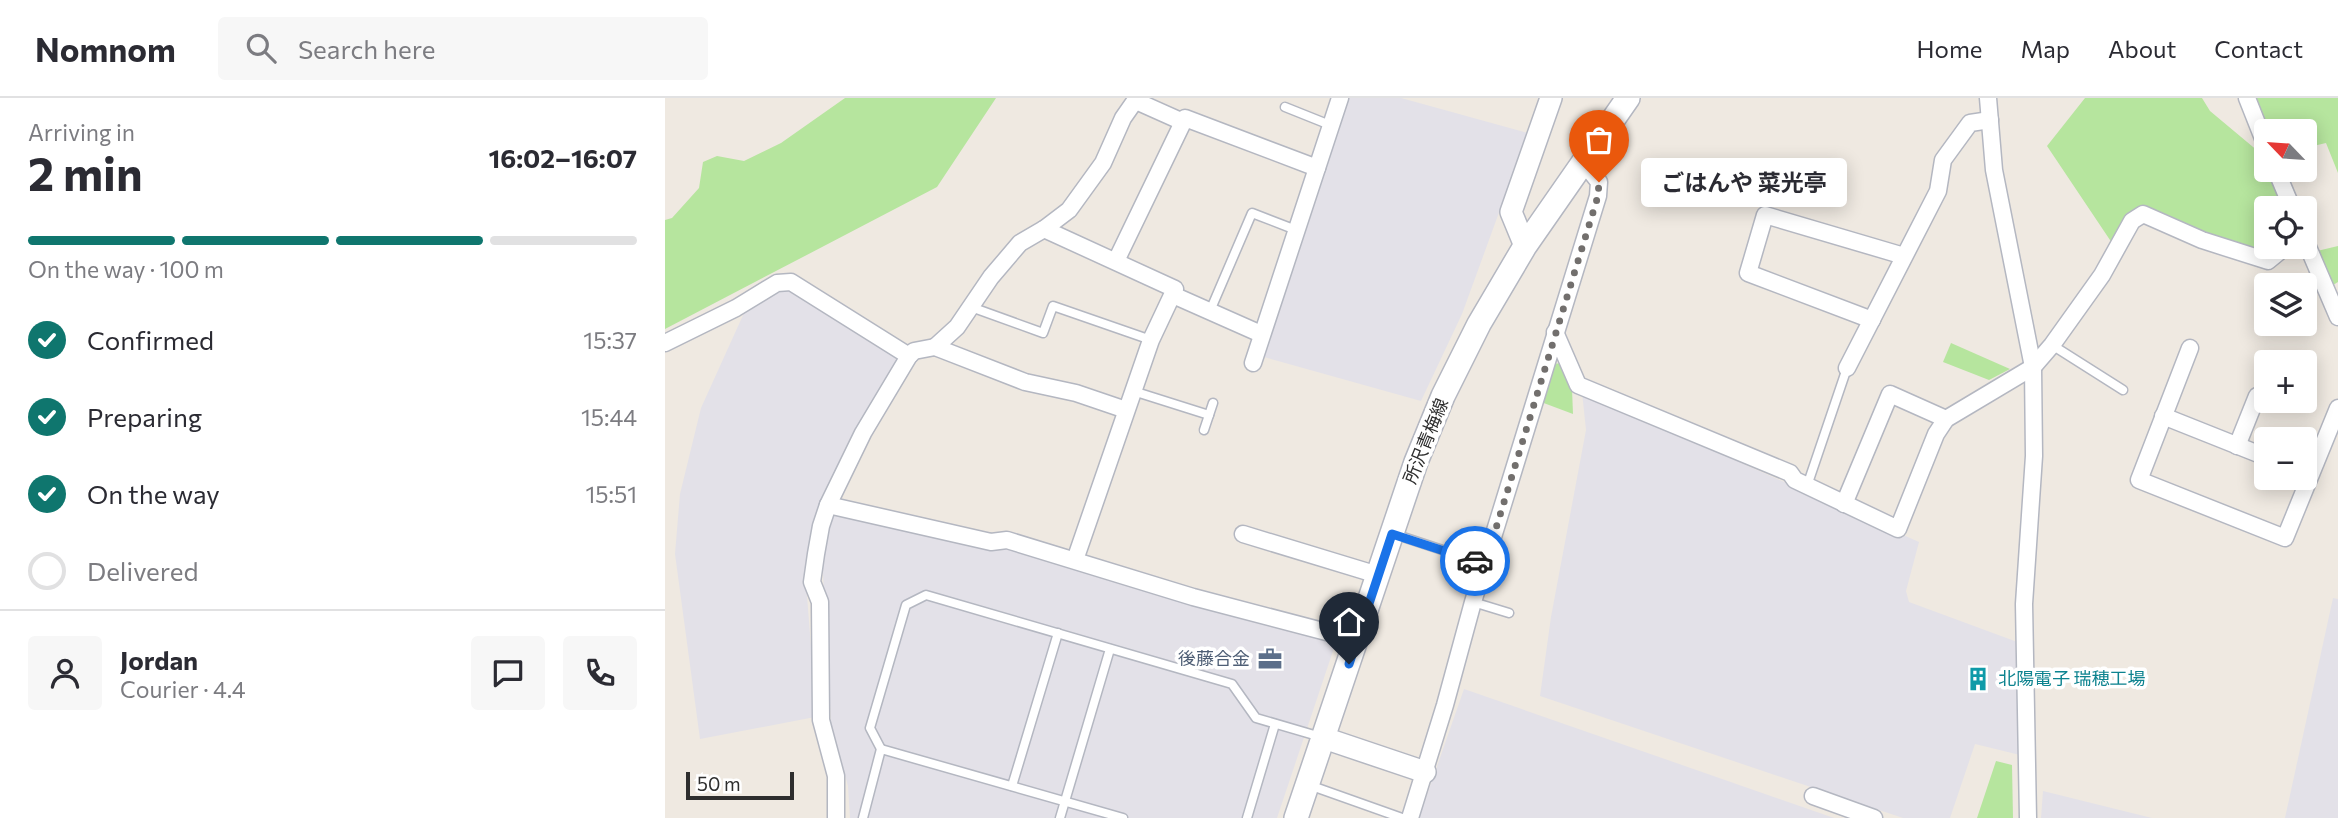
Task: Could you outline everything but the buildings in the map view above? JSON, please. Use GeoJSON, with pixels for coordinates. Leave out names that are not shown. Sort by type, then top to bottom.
{"type":"FeatureCollection","features":[{"type":"Feature","properties":{"kind":"main road","name":"所沢青梅線"},"geometry":{"type":"LineString","coordinates":[[1296,818],[1416,462],[1443,396],[1479,324],[1525,246],[1628,98]]}},
{"type":"Feature","properties":{"kind":"street"},"geometry":{"type":"LineString","coordinates":[[1253,363],[1340,98]]}},
{"type":"Feature","properties":{"kind":"street"},"geometry":{"type":"LineString","coordinates":[[1525,246],[1511,212],[1551,98]]}},
{"type":"Feature","properties":{"kind":"street"},"geometry":{"type":"LineString","coordinates":[[1988,98],[1994,170],[2033,367],[2034,456],[2024,604],[2028,818]]}},
{"type":"Feature","properties":{"kind":"street"},"geometry":{"type":"LineString","coordinates":[[2247,98],[2255,119]]}},
{"type":"Feature","properties":{"kind":"street"},"geometry":{"type":"LineString","coordinates":[[836,818],[836,776],[821,720],[820,603],[812,582],[821,526],[828,505],[863,433],[909,356],[914,351],[935,347],[957,327],[1005,259],[1020,243],[1069,210],[1103,163],[1123,118],[1136,100],[1183,122]]}},
{"type":"Feature","properties":{"kind":"street"},"geometry":{"type":"LineString","coordinates":[[1116,261],[1185,118],[1317,167]]}},
{"type":"Feature","properties":{"kind":"street"},"geometry":{"type":"LineString","coordinates":[[1847,368],[1938,191],[1943,160],[1970,123],[1990,120]]}},
{"type":"Feature","properties":{"kind":"street"},"geometry":{"type":"LineString","coordinates":[[1410,818],[1473,602],[1598,196],[1599,182],[1584,163]]}},
{"type":"Feature","properties":{"kind":"street"},"geometry":{"type":"LineString","coordinates":[[1555,332],[1578,385],[1790,473],[1795,480],[1898,529],[1936,434],[1946,419],[2033,367],[2102,275],[2132,221],[2143,214],[2202,240],[2254,257]]}},
{"type":"Feature","properties":{"kind":"street"},"geometry":{"type":"LineString","coordinates":[[1872,320],[1748,273],[1765,215],[1904,256]]}},
{"type":"Feature","properties":{"kind":"street"},"geometry":{"type":"LineString","coordinates":[[1044,229],[1175,289],[1151,340],[1075,560]]}},
{"type":"Feature","properties":{"kind":"street"},"geometry":{"type":"LineString","coordinates":[[2313,259],[2338,317]]}},
{"type":"Feature","properties":{"kind":"street"},"geometry":{"type":"LineString","coordinates":[[665,343],[737,308],[777,283],[791,282],[909,356]]}},
{"type":"Feature","properties":{"kind":"street"},"geometry":{"type":"LineString","coordinates":[[1173,295],[1261,334]]}},
{"type":"Feature","properties":{"kind":"street"},"geometry":{"type":"LineString","coordinates":[[935,347],[1025,382],[1076,393],[1126,410]]}},
{"type":"Feature","properties":{"kind":"street"},"geometry":{"type":"LineString","coordinates":[[2190,348],[2139,480],[2285,538],[2302,490]]}},
{"type":"Feature","properties":{"kind":"street"},"geometry":{"type":"LineString","coordinates":[[1844,504],[1890,394],[1946,419]]}},
{"type":"Feature","properties":{"kind":"street"},"geometry":{"type":"LineString","coordinates":[[2237,446],[2254,404]]}},
{"type":"Feature","properties":{"kind":"street"},"geometry":{"type":"LineString","coordinates":[[2317,454],[2338,408]]}},
{"type":"Feature","properties":{"kind":"street"},"geometry":{"type":"LineString","coordinates":[[2163,416],[2254,452]]}},
{"type":"Feature","properties":{"kind":"street"},"geometry":{"type":"LineString","coordinates":[[828,505],[991,542],[1007,540],[1193,597],[1357,640]]}},
{"type":"Feature","properties":{"kind":"street"},"geometry":{"type":"LineString","coordinates":[[1243,534],[1378,575]]}},
{"type":"Feature","properties":{"kind":"street"},"geometry":{"type":"LineString","coordinates":[[1324,738],[1425,772]]}},
{"type":"Feature","properties":{"kind":"street"},"geometry":{"type":"LineString","coordinates":[[1813,796],[1874,818]]}},
{"type":"Feature","properties":{"kind":"lane"},"geometry":{"type":"LineString","coordinates":[[1285,107],[1330,125]]}},
{"type":"Feature","properties":{"kind":"lane"},"geometry":{"type":"LineString","coordinates":[[1210,310],[1252,213],[1296,230]]}},
{"type":"Feature","properties":{"kind":"lane"},"geometry":{"type":"LineString","coordinates":[[971,307],[1043,333],[1053,306],[1151,340]]}},
{"type":"Feature","properties":{"kind":"lane"},"geometry":{"type":"LineString","coordinates":[[2052,345],[2123,390]]}},
{"type":"Feature","properties":{"kind":"lane"},"geometry":{"type":"LineString","coordinates":[[1807,486],[1847,368]]}},
{"type":"Feature","properties":{"kind":"lane"},"geometry":{"type":"LineString","coordinates":[[1133,391],[1209,415]]}},
{"type":"Feature","properties":{"kind":"lane"},"geometry":{"type":"LineString","coordinates":[[1204,430],[1213,403]]}},
{"type":"Feature","properties":{"kind":"lane"},"geometry":{"type":"LineString","coordinates":[[1392,534],[1485,564]]}},
{"type":"Feature","properties":{"kind":"lane"},"geometry":{"type":"LineString","coordinates":[[863,818],[881,749],[870,729],[906,605],[926,595],[1232,684],[1256,718],[1324,738]]}},
{"type":"Feature","properties":{"kind":"lane"},"geometry":{"type":"LineString","coordinates":[[1473,602],[1510,613]]}},
{"type":"Feature","properties":{"kind":"lane"},"geometry":{"type":"LineString","coordinates":[[1011,786],[1058,634]]}},
{"type":"Feature","properties":{"kind":"lane"},"geometry":{"type":"LineString","coordinates":[[1061,818],[1110,649]]}},
{"type":"Feature","properties":{"kind":"lane"},"geometry":{"type":"LineString","coordinates":[[1247,818],[1275,724]]}},
{"type":"Feature","properties":{"kind":"lane"},"geometry":{"type":"LineString","coordinates":[[881,749],[1123,818]]}},
{"type":"Feature","properties":{"kind":"lane"},"geometry":{"type":"LineString","coordinates":[[1307,785],[1402,818]]}},
{"type":"Feature","properties":{"kind":"shaded area"},"geometry":{"type":"Polygon","coordinates":[[[1346,98],[1401,98],[1528,133],[1462,314],[1421,401],[1264,357],[1346,98]]]}},
{"type":"Feature","properties":{"kind":"shaded area"},"geometry":{"type":"Polygon","coordinates":[[[794,290],[895,354],[897,367],[823,501],[806,583],[815,717],[700,739],[675,554],[680,494],[701,408],[744,313],[781,291],[794,290]]]}},
{"type":"Feature","properties":{"kind":"shaded area"},"geometry":{"type":"Polygon","coordinates":[[[1582,392],[1919,542],[1906,591],[1909,602],[2020,643],[2020,755],[1975,744],[1950,818],[1903,818],[1540,696],[1551,617],[1586,430],[1582,392]]]}},
{"type":"Feature","properties":{"kind":"shaded area"},"geometry":{"type":"Polygon","coordinates":[[[834,513],[1006,546],[1336,642],[1277,818],[850,818],[848,786],[831,723],[822,555],[834,513]]]}},
{"type":"Feature","properties":{"kind":"shaded area"},"geometry":{"type":"Polygon","coordinates":[[[2333,598],[2338,599],[2338,818],[2285,818],[2333,598]]]}},
{"type":"Feature","properties":{"kind":"shaded area"},"geometry":{"type":"Polygon","coordinates":[[[1464,689],[1834,818],[1419,818],[1464,689]]]}},
{"type":"Feature","properties":{"kind":"shaded area"},"geometry":{"type":"Polygon","coordinates":[[[2043,791],[2152,818],[2041,818],[2043,791]]]}},
{"type":"Feature","properties":{"kind":"green space"},"geometry":{"type":"Polygon","coordinates":[[[845,98],[996,98],[937,187],[665,329],[665,220],[672,218],[699,188],[703,162],[717,156],[744,161],[781,143],[845,98]]]}},
{"type":"Feature","properties":{"kind":"green space"},"geometry":{"type":"Polygon","coordinates":[[[2085,98],[2202,98],[2210,111],[2254,148],[2254,182],[2275,182],[2280,196],[2254,196],[2254,248],[2204,233],[2144,206],[2126,214],[2112,243],[2047,146],[2085,98]]]}},
{"type":"Feature","properties":{"kind":"green space"},"geometry":{"type":"Polygon","coordinates":[[[2255,98],[2338,98],[2338,173],[2326,143],[2317,145],[2317,119],[2265,119],[2255,98]]]}},
{"type":"Feature","properties":{"kind":"green space"},"geometry":{"type":"Polygon","coordinates":[[[2338,246],[2338,282],[2333,285],[2317,251],[2338,246]]]}},
{"type":"Feature","properties":{"kind":"green space"},"geometry":{"type":"Polygon","coordinates":[[[1951,343],[2010,369],[1989,380],[1943,362],[1951,343]]]}},
{"type":"Feature","properties":{"kind":"green space"},"geometry":{"type":"Polygon","coordinates":[[[1564,363],[1572,389],[1573,414],[1541,402],[1552,364],[1564,363]]]}},
{"type":"Feature","properties":{"kind":"green space"},"geometry":{"type":"Polygon","coordinates":[[[1996,761],[2012,765],[2013,818],[1977,818],[1996,761]]]}},
{"type":"Feature","properties":{"kind":"way so far"},"geometry":{"type":"LineString","coordinates":[[1475,561],[1485,564],[1598,196],[1599,182]]}},
{"type":"Feature","properties":{"kind":"place","name":"ごはんや 菜光亭"},"geometry":{"type":"Point","coordinates":[1599,182]}},
{"type":"Feature","properties":{"kind":"place","name":"後藤合金"},"geometry":{"type":"Point","coordinates":[1270,659]}},
{"type":"Feature","properties":{"kind":"place","name":"北陽電子 瑞穂工場"},"geometry":{"type":"Point","coordinates":[1978,679]}},
{"type":"Feature","properties":{"kind":"route"},"geometry":{"type":"LineString","coordinates":[[1349,664],[1392,534],[1475,561]]}}]}
